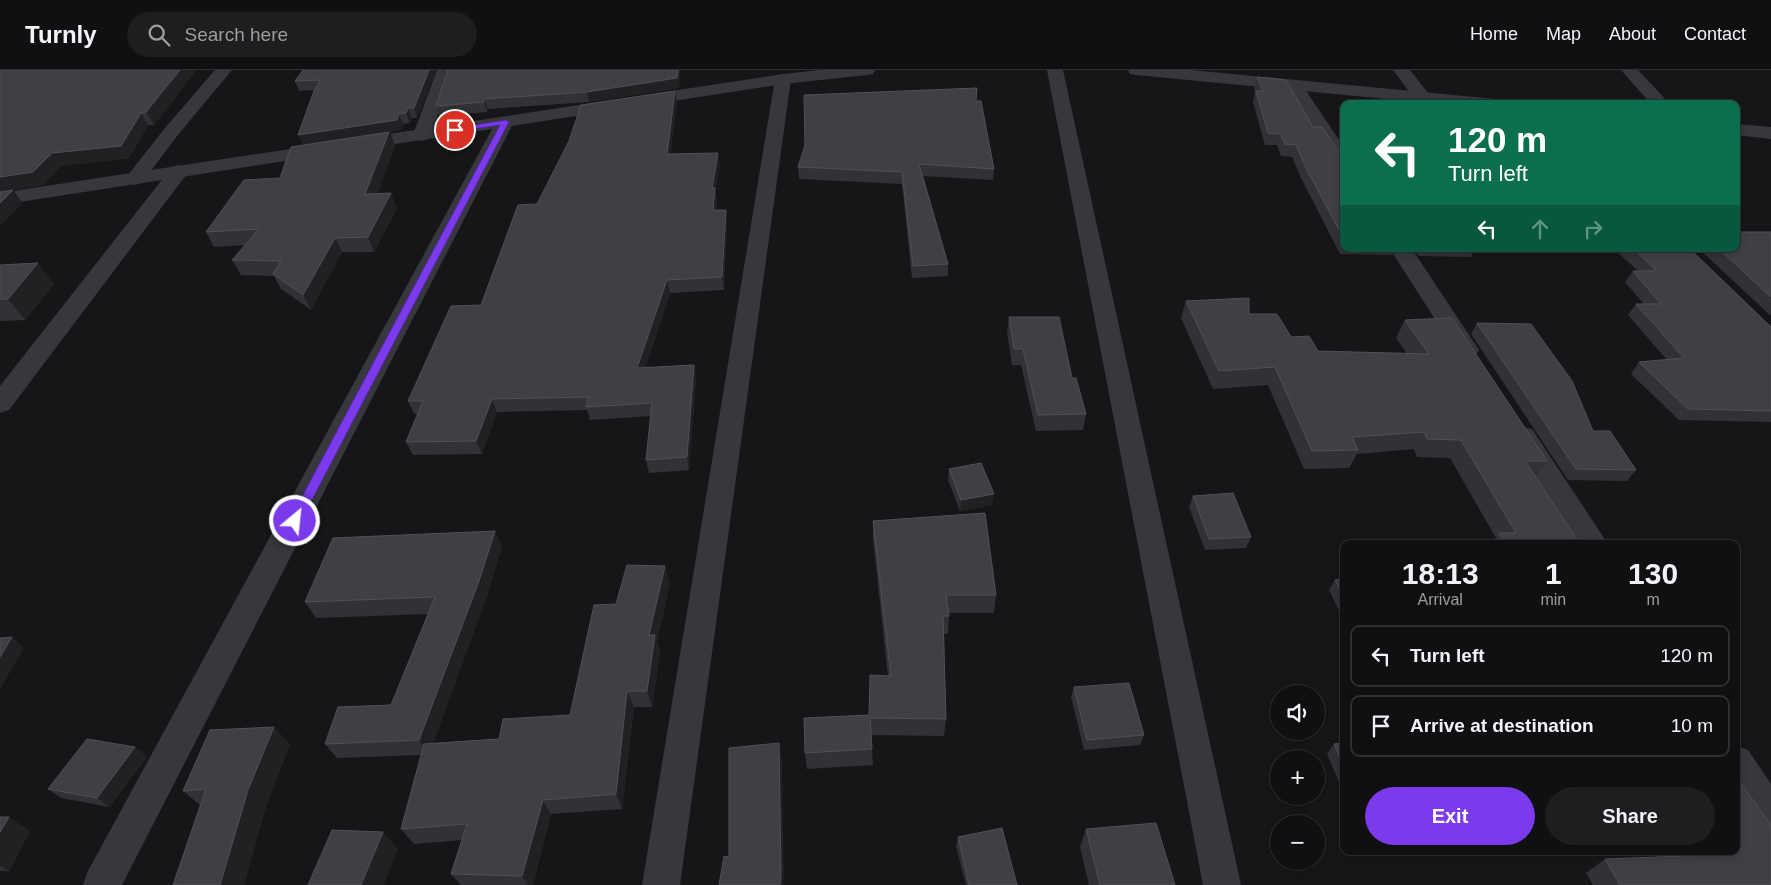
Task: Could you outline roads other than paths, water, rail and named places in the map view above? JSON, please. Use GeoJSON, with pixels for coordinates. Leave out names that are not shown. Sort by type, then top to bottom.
{"type":"FeatureCollection","features":[{"type":"Feature","properties":{"kind":"street"},"geometry":{"type":"LineString","coordinates":[[134,179],[170,132],[224,70]]}},
{"type":"Feature","properties":{"kind":"street"},"geometry":{"type":"LineString","coordinates":[[422,135],[444,70]]}},
{"type":"Feature","properties":{"kind":"street"},"geometry":{"type":"LineString","coordinates":[[0,198],[782,79],[868,70]]}},
{"type":"Feature","properties":{"kind":"street"},"geometry":{"type":"LineString","coordinates":[[1055,70],[1222,885]]}},
{"type":"Feature","properties":{"kind":"street"},"geometry":{"type":"LineString","coordinates":[[1136,70],[1459,100]]}},
{"type":"Feature","properties":{"kind":"street"},"geometry":{"type":"LineString","coordinates":[[1401,70],[1422,96]]}},
{"type":"Feature","properties":{"kind":"street"},"geometry":{"type":"LineString","coordinates":[[1629,70],[1657,100]]}},
{"type":"Feature","properties":{"kind":"street"},"geometry":{"type":"LineString","coordinates":[[661,885],[782,79]]}},
{"type":"Feature","properties":{"kind":"street"},"geometry":{"type":"LineString","coordinates":[[1294,86],[1340,155]]}},
{"type":"Feature","properties":{"kind":"street"},"geometry":{"type":"LineString","coordinates":[[102,885],[506,122]]}},
{"type":"Feature","properties":{"kind":"street"},"geometry":{"type":"LineString","coordinates":[[1740,129],[1771,133]]}},
{"type":"Feature","properties":{"kind":"street"},"geometry":{"type":"LineString","coordinates":[[0,404],[179,171]]}},
{"type":"Feature","properties":{"kind":"street"},"geometry":{"type":"LineString","coordinates":[[1403,252],[1481,372]]}},
{"type":"Feature","properties":{"kind":"street"},"geometry":{"type":"LineString","coordinates":[[1508,413],[1591,540]]}},
{"type":"Feature","properties":{"kind":"street"},"geometry":{"type":"LineString","coordinates":[[1740,768],[1771,815]]}}]}
